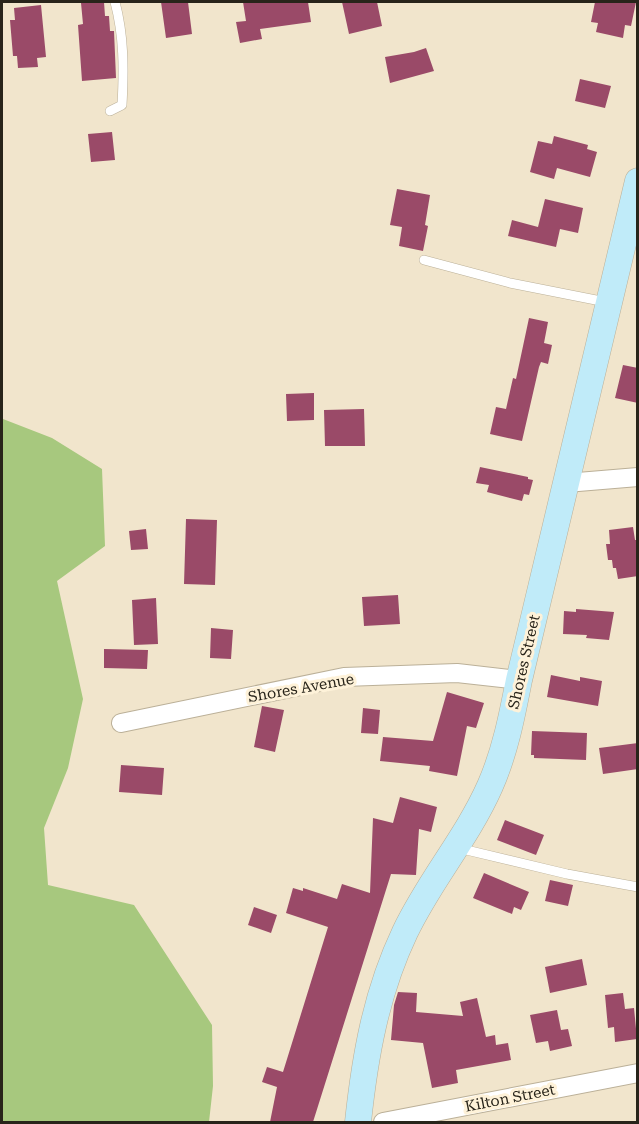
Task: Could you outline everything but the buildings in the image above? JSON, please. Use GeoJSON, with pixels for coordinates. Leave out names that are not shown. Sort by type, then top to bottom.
{"type":"FeatureCollection","features":[{"type":"Feature","properties":{"kind":"street","name":"Shores Street"},"geometry":{"type":"LineString","coordinates":[[358,1122],[368,1043],[386,978],[406,930],[480,806],[493,778],[508,735],[519,680],[638,181]]}},
{"type":"Feature","properties":{"kind":"street"},"geometry":{"type":"LineString","coordinates":[[566,483],[638,477]]}},
{"type":"Feature","properties":{"kind":"street","name":"Shores Avenue"},"geometry":{"type":"LineString","coordinates":[[121,723],[344,677],[457,674],[519,680]]}},
{"type":"Feature","properties":{"kind":"street","name":"Kilton Street"},"geometry":{"type":"LineString","coordinates":[[383,1122],[638,1073]]}},
{"type":"Feature","properties":{"kind":"lane"},"geometry":{"type":"LineString","coordinates":[[110,111],[122,105],[124,56],[122,26],[115,2]]}},
{"type":"Feature","properties":{"kind":"lane"},"geometry":{"type":"LineString","coordinates":[[424,260],[510,283],[609,302]]}},
{"type":"Feature","properties":{"kind":"lane"},"geometry":{"type":"LineString","coordinates":[[455,847],[567,874],[638,887]]}},
{"type":"Feature","properties":{"kind":"green space"},"geometry":{"type":"Polygon","coordinates":[[[2,415],[3,419],[52,438],[102,469],[105,546],[57,581],[83,699],[68,768],[44,828],[48,885],[134,905],[212,1025],[213,1086],[209,1122],[2,1122],[2,415]]]}}]}
